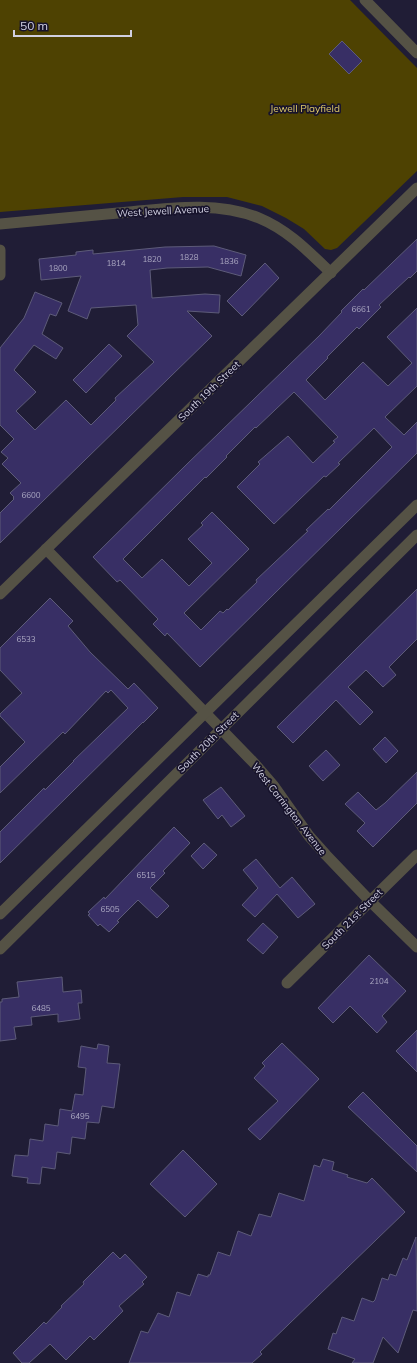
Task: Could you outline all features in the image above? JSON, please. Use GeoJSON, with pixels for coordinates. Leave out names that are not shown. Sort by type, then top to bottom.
{"type":"FeatureCollection","features":[{"type":"Feature","properties":{"kind":"street"},"geometry":{"type":"LineString","coordinates":[[365,0],[417,53]]}},
{"type":"Feature","properties":{"kind":"street","name":"South 19th Street"},"geometry":{"type":"LineString","coordinates":[[0,594],[417,188]]}},
{"type":"Feature","properties":{"kind":"street","name":"West Jewell Avenue"},"geometry":{"type":"LineString","coordinates":[[0,224],[166,209],[205,207],[235,211],[258,218],[282,229],[298,242],[330,273]]}},
{"type":"Feature","properties":{"kind":"street"},"geometry":{"type":"LineString","coordinates":[[0,250],[0,275]]}},
{"type":"Feature","properties":{"kind":"street"},"geometry":{"type":"LineString","coordinates":[[0,914],[204,712],[417,505]]}},
{"type":"Feature","properties":{"kind":"street","name":"South 20th Street"},"geometry":{"type":"LineString","coordinates":[[0,949],[33,918],[417,535]]}},
{"type":"Feature","properties":{"kind":"street","name":"West Carrington Avenue"},"geometry":{"type":"LineString","coordinates":[[46,549],[254,763],[273,785],[309,836],[370,901],[417,947]]}},
{"type":"Feature","properties":{"kind":"street","name":"South 21st Street"},"geometry":{"type":"LineString","coordinates":[[287,983],[417,855]]}},
{"type":"Feature","properties":{"kind":"green space","name":"Jewell Playfield"},"geometry":{"type":"Polygon","coordinates":[[[0,0],[350,0],[417,68],[417,171],[337,248],[331,250],[325,249],[304,229],[286,218],[262,206],[227,197],[183,197],[0,212],[0,0]]]}},
{"type":"Feature","properties":{"kind":"building"},"geometry":{"type":"Polygon","coordinates":[[[342,41],[362,61],[349,74],[329,54],[342,41]]]}},
{"type":"Feature","properties":{"kind":"building"},"geometry":{"type":"Polygon","coordinates":[[[417,239],[417,271],[379,305],[381,307],[359,329],[357,327],[306,380],[325,400],[363,362],[388,386],[412,363],[387,337],[417,308],[417,386],[385,417],[404,435],[417,422],[417,453],[200,667],[167,633],[165,636],[153,624],[158,619],[120,580],[117,582],[93,557],[319,336],[363,289],[364,290],[417,239]],[[294,392],[256,428],[255,427],[206,478],[205,477],[123,559],[142,578],[162,559],[189,586],[212,563],[188,539],[203,525],[201,523],[212,512],[249,549],[184,613],[201,630],[220,611],[223,613],[227,609],[228,610],[257,582],[256,580],[308,531],[306,530],[328,509],[329,510],[392,447],[374,428],[338,463],[340,464],[326,477],[324,476],[274,524],[237,487],[260,464],[258,462],[288,436],[313,463],[335,442],[333,441],[338,437],[294,392]]]}},
{"type":"Feature","properties":{"kind":"building"},"geometry":{"type":"Polygon","coordinates":[[[214,246],[246,255],[241,276],[208,267],[150,270],[152,298],[205,294],[220,295],[219,313],[187,311],[212,336],[0,543],[0,513],[14,499],[10,493],[21,483],[2,464],[8,458],[1,452],[14,439],[0,425],[0,348],[24,318],[35,292],[62,303],[56,316],[50,314],[42,334],[63,348],[56,359],[34,345],[14,370],[36,392],[16,411],[35,430],[66,400],[91,425],[116,400],[115,398],[154,362],[127,336],[138,325],[136,305],[91,308],[87,319],[68,311],[81,276],[41,280],[39,259],[76,255],[76,252],[93,250],[93,254],[165,247],[214,246]]]}},
{"type":"Feature","properties":{"kind":"building"},"geometry":{"type":"Polygon","coordinates":[[[265,263],[279,278],[242,316],[227,301],[265,263]]]}},
{"type":"Feature","properties":{"kind":"building"},"geometry":{"type":"Polygon","coordinates":[[[109,344],[122,356],[86,393],[73,380],[109,344]]]}},
{"type":"Feature","properties":{"kind":"building"},"geometry":{"type":"Polygon","coordinates":[[[417,589],[417,639],[389,667],[396,675],[383,687],[366,670],[348,687],[373,712],[360,725],[336,700],[293,743],[277,727],[417,589]]]}},
{"type":"Feature","properties":{"kind":"building"},"geometry":{"type":"Polygon","coordinates":[[[50,598],[73,621],[68,626],[90,652],[128,689],[134,683],[158,708],[0,863],[0,832],[128,708],[111,690],[108,693],[106,691],[65,734],[63,732],[0,793],[0,767],[25,742],[0,716],[0,714],[22,693],[0,670],[0,648],[50,598]]]}},
{"type":"Feature","properties":{"kind":"building"},"geometry":{"type":"Polygon","coordinates":[[[385,737],[398,751],[386,763],[373,749],[385,737]]]}},
{"type":"Feature","properties":{"kind":"building"},"geometry":{"type":"Polygon","coordinates":[[[326,750],[340,765],[323,781],[309,766],[326,750]]]}},
{"type":"Feature","properties":{"kind":"building"},"geometry":{"type":"Polygon","coordinates":[[[417,772],[417,803],[373,847],[357,831],[365,823],[345,804],[358,792],[376,810],[417,772]]]}},
{"type":"Feature","properties":{"kind":"building"},"geometry":{"type":"Polygon","coordinates":[[[221,787],[245,816],[231,827],[222,815],[218,819],[203,800],[221,787]]]}},
{"type":"Feature","properties":{"kind":"building"},"geometry":{"type":"Polygon","coordinates":[[[174,827],[190,843],[163,871],[165,873],[150,888],[169,906],[157,918],[138,900],[117,921],[119,922],[109,932],[100,924],[98,926],[88,915],[90,914],[88,912],[104,897],[105,899],[174,827]]]}},
{"type":"Feature","properties":{"kind":"building"},"geometry":{"type":"Polygon","coordinates":[[[204,843],[217,855],[203,869],[191,856],[204,843]]]}},
{"type":"Feature","properties":{"kind":"building"},"geometry":{"type":"Polygon","coordinates":[[[256,859],[280,888],[292,877],[315,904],[298,918],[277,894],[255,917],[242,905],[258,888],[243,870],[256,859]]]}},
{"type":"Feature","properties":{"kind":"building"},"geometry":{"type":"Polygon","coordinates":[[[263,923],[278,937],[263,954],[247,940],[263,923]]]}},
{"type":"Feature","properties":{"kind":"building"},"geometry":{"type":"Polygon","coordinates":[[[369,955],[406,991],[382,1016],[387,1022],[377,1033],[350,1006],[333,1023],[318,1008],[369,955]]]}},
{"type":"Feature","properties":{"kind":"building"},"geometry":{"type":"Polygon","coordinates":[[[62,977],[63,992],[81,990],[82,1003],[78,1003],[80,1019],[58,1022],[58,1014],[31,1017],[32,1025],[14,1027],[16,1039],[0,1041],[0,1002],[2,1002],[2,999],[19,997],[17,982],[62,977]]]}},
{"type":"Feature","properties":{"kind":"building"},"geometry":{"type":"Polygon","coordinates":[[[417,1030],[417,1072],[396,1051],[417,1030]]]}},
{"type":"Feature","properties":{"kind":"building"},"geometry":{"type":"Polygon","coordinates":[[[282,1043],[319,1079],[260,1140],[248,1129],[278,1101],[254,1078],[265,1066],[262,1063],[282,1043]]]}},
{"type":"Feature","properties":{"kind":"building"},"geometry":{"type":"Polygon","coordinates":[[[98,1044],[109,1046],[107,1063],[120,1064],[114,1108],[102,1106],[99,1123],[87,1122],[85,1139],[72,1137],[70,1154],[57,1152],[55,1169],[42,1167],[40,1184],[27,1183],[28,1178],[12,1176],[15,1155],[28,1156],[30,1139],[43,1141],[45,1124],[58,1126],[60,1109],[72,1111],[75,1094],[83,1095],[86,1068],[78,1067],[81,1046],[97,1049],[98,1044]]]}},
{"type":"Feature","properties":{"kind":"building"},"geometry":{"type":"Polygon","coordinates":[[[363,1092],[417,1146],[417,1172],[348,1107],[363,1092]]]}},
{"type":"Feature","properties":{"kind":"building"},"geometry":{"type":"Polygon","coordinates":[[[183,1150],[217,1184],[185,1217],[150,1184],[183,1150]]]}},
{"type":"Feature","properties":{"kind":"building"},"geometry":{"type":"Polygon","coordinates":[[[323,1159],[334,1162],[332,1170],[348,1175],[347,1177],[367,1183],[372,1178],[405,1212],[260,1352],[262,1354],[252,1363],[129,1363],[141,1331],[148,1333],[158,1313],[169,1317],[177,1292],[190,1296],[198,1274],[208,1277],[208,1275],[210,1275],[218,1252],[230,1256],[238,1231],[251,1236],[259,1214],[271,1217],[279,1193],[304,1201],[314,1165],[320,1167],[323,1159]]]}},
{"type":"Feature","properties":{"kind":"building"},"geometry":{"type":"Polygon","coordinates":[[[416,1237],[417,1311],[413,1310],[398,1353],[383,1337],[373,1363],[352,1363],[355,1359],[328,1349],[333,1333],[336,1334],[342,1317],[354,1321],[362,1298],[373,1302],[375,1300],[382,1278],[388,1280],[390,1274],[396,1276],[403,1258],[407,1260],[416,1237]]]}},
{"type":"Feature","properties":{"kind":"building"},"geometry":{"type":"Polygon","coordinates":[[[113,1252],[120,1259],[125,1254],[147,1277],[142,1282],[144,1284],[119,1306],[123,1311],[94,1340],[90,1336],[66,1360],[50,1344],[29,1363],[22,1363],[13,1353],[44,1322],[46,1324],[62,1307],[61,1306],[84,1284],[83,1282],[113,1252]]]}}]}
